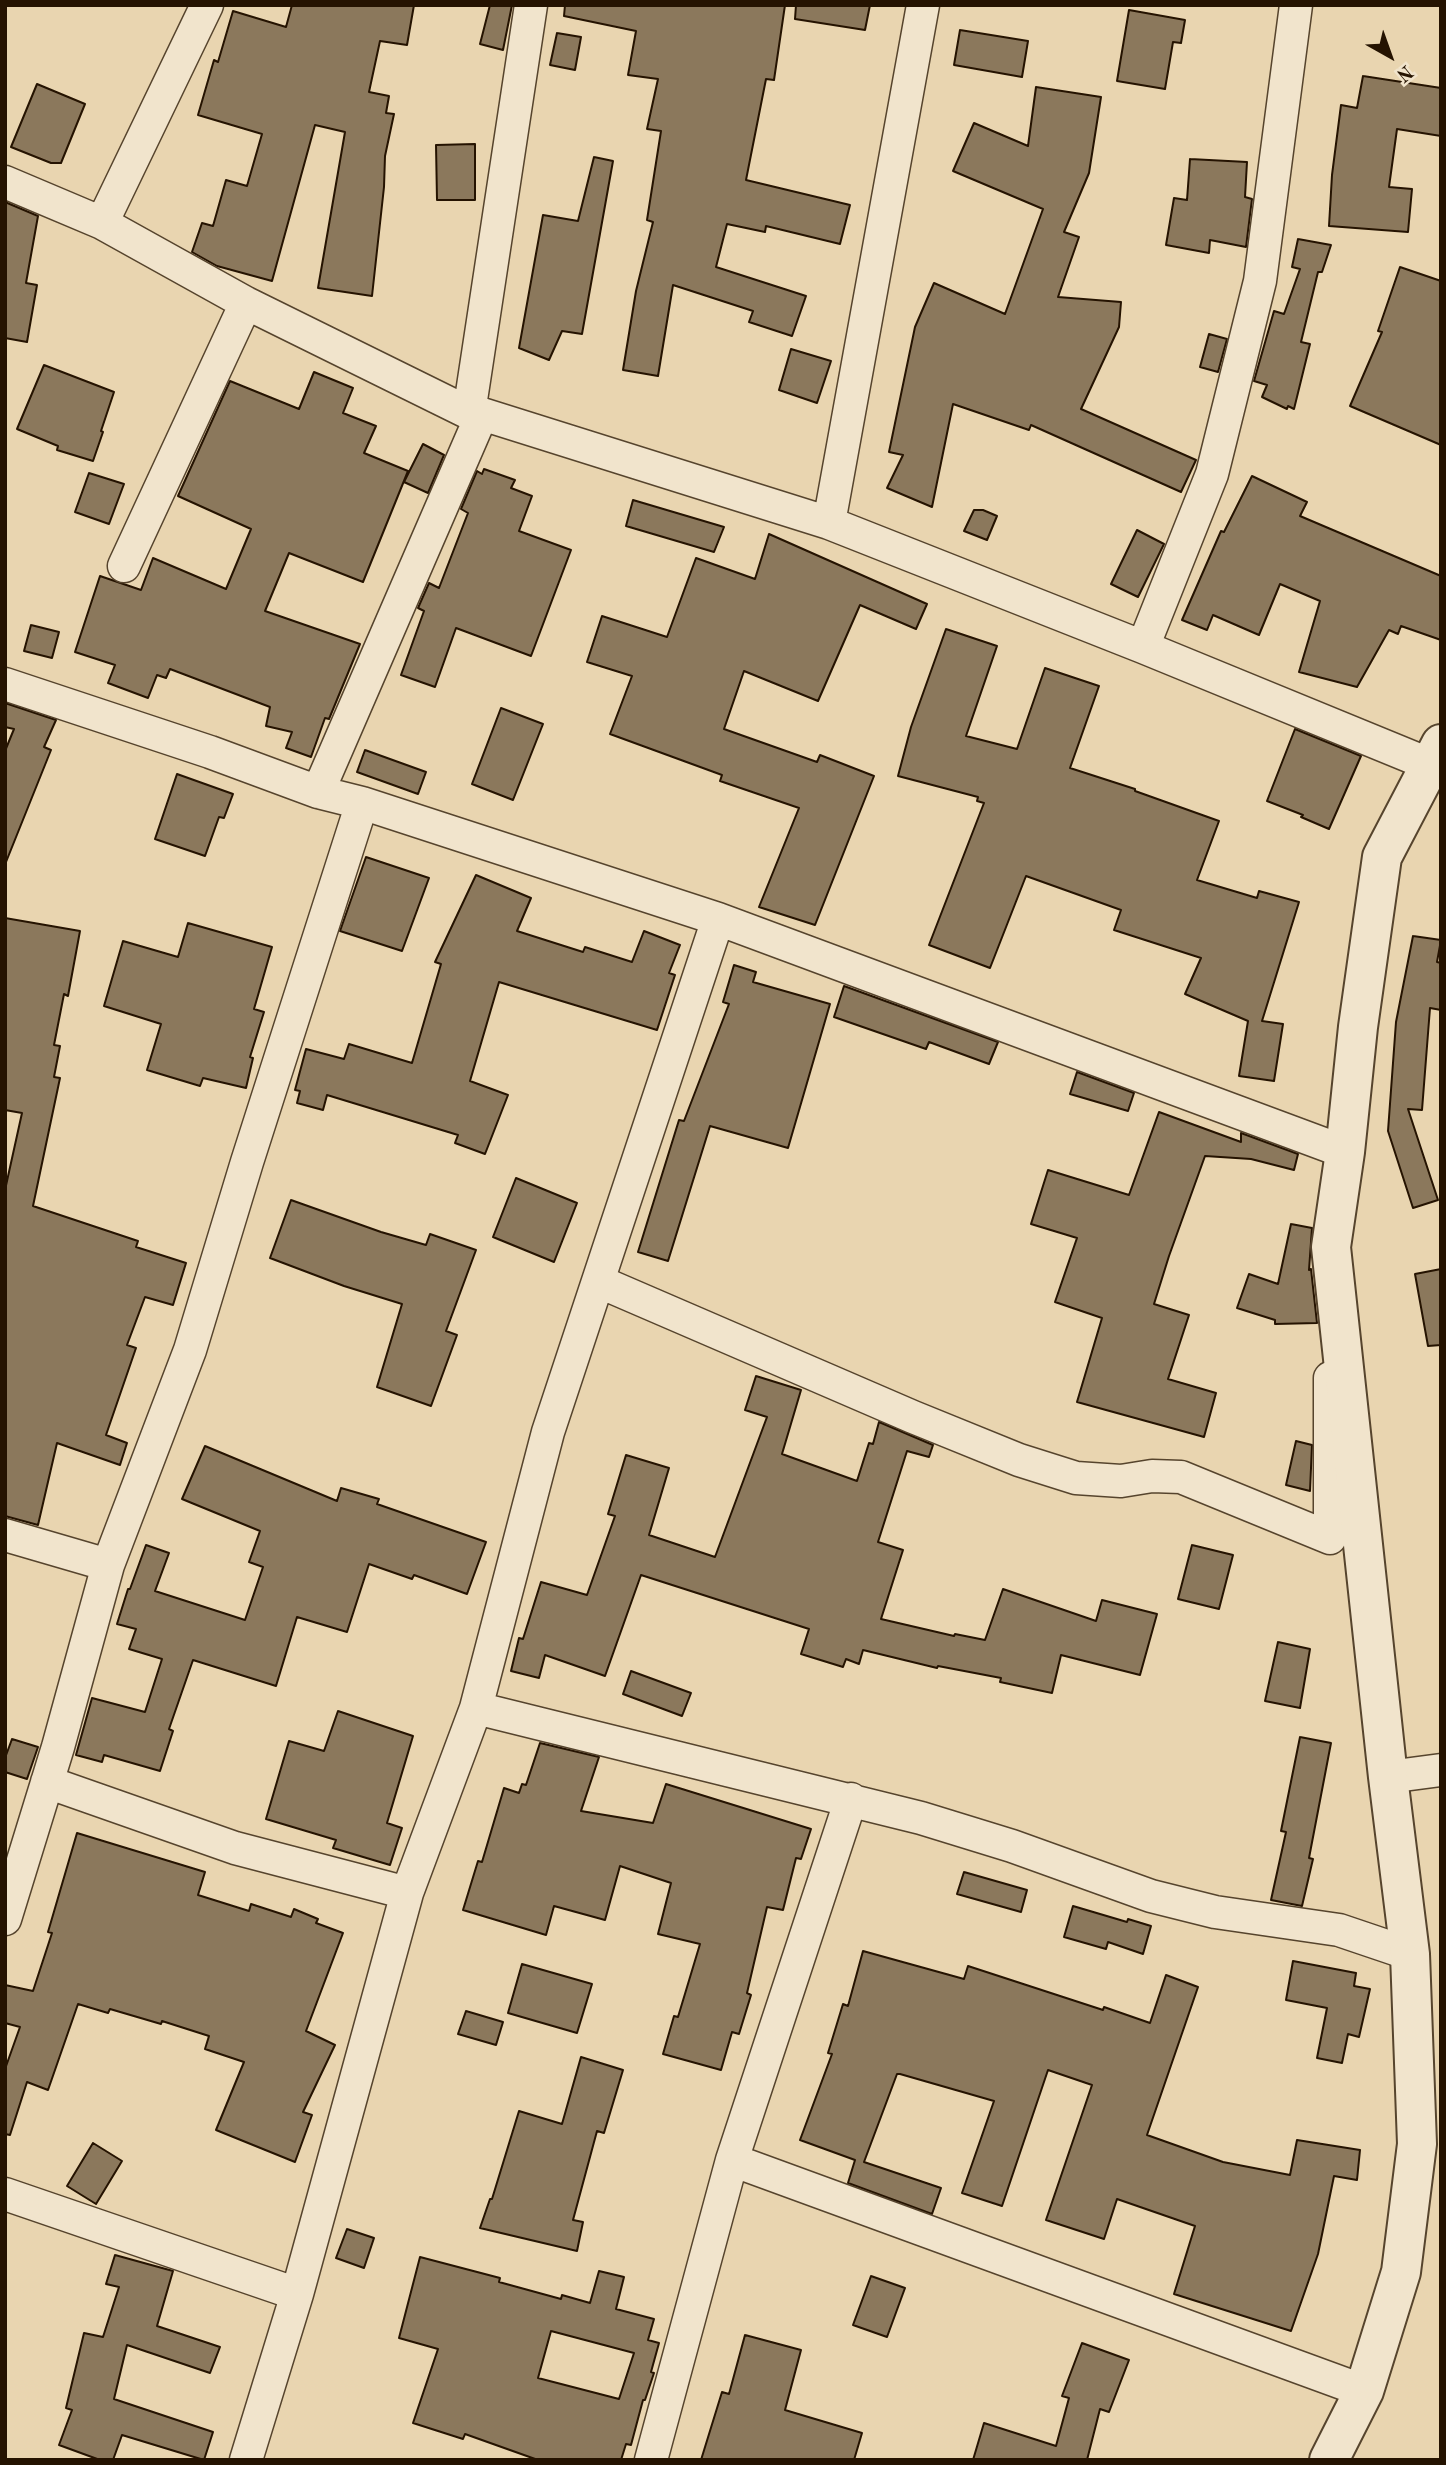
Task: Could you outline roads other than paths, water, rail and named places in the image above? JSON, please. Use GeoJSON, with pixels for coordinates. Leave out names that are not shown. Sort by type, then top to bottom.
{"type":"FeatureCollection","features":[{"type":"Feature","properties":{"kind":"street"},"geometry":{"type":"LineString","coordinates":[[102,223],[207,5]]}},
{"type":"Feature","properties":{"kind":"street"},"geometry":{"type":"LineString","coordinates":[[318,792],[476,413],[531,5]]}},
{"type":"Feature","properties":{"kind":"street"},"geometry":{"type":"LineString","coordinates":[[829,523],[923,5]]}},
{"type":"Feature","properties":{"kind":"street"},"geometry":{"type":"LineString","coordinates":[[1143,647],[1212,474],[1260,281],[1296,5]]}},
{"type":"Feature","properties":{"kind":"street"},"geometry":{"type":"LineString","coordinates":[[5,182],[102,223],[246,303],[476,413],[829,523],[1143,647],[1436,755],[1382,857],[1358,1027],[1345,1152],[1331,1247],[1330,1538],[1181,1477],[1152,1476],[1121,1482],[1076,1478],[1018,1460],[600,1282]]}},
{"type":"Feature","properties":{"kind":"street"},"geometry":{"type":"LineString","coordinates":[[124,566],[246,303]]}},
{"type":"Feature","properties":{"kind":"street"},"geometry":{"type":"LineString","coordinates":[[5,684],[210,752],[318,792],[362,803],[718,919],[1345,1152]]}},
{"type":"Feature","properties":{"kind":"street"},"geometry":{"type":"LineString","coordinates":[[5,1919],[108,1565],[190,1350],[362,803]]}},
{"type":"Feature","properties":{"kind":"street"},"geometry":{"type":"LineString","coordinates":[[246,2460],[297,2294],[407,1892],[476,1708],[548,1432],[600,1282],[718,919]]}},
{"type":"Feature","properties":{"kind":"street"},"geometry":{"type":"LineString","coordinates":[[1329,2460],[1364,2391],[1401,2272],[1417,2144],[1409,1954],[1331,1247]]}},
{"type":"Feature","properties":{"kind":"street"},"geometry":{"type":"LineString","coordinates":[[5,1535],[108,1565]]}},
{"type":"Feature","properties":{"kind":"street"},"geometry":{"type":"LineString","coordinates":[[476,1708],[851,1799],[1012,1846],[1151,1896],[1215,1912],[1339,1930],[1409,1954]]}},
{"type":"Feature","properties":{"kind":"street"},"geometry":{"type":"LineString","coordinates":[[1388,1777],[1441,1770]]}},
{"type":"Feature","properties":{"kind":"street"},"geometry":{"type":"LineString","coordinates":[[47,1782],[235,1848],[407,1892]]}},
{"type":"Feature","properties":{"kind":"street"},"geometry":{"type":"LineString","coordinates":[[650,2460],[732,2160],[851,1799]]}},
{"type":"Feature","properties":{"kind":"street"},"geometry":{"type":"LineString","coordinates":[[732,2160],[1364,2391]]}},
{"type":"Feature","properties":{"kind":"street"},"geometry":{"type":"LineString","coordinates":[[5,2194],[297,2294]]}}]}
